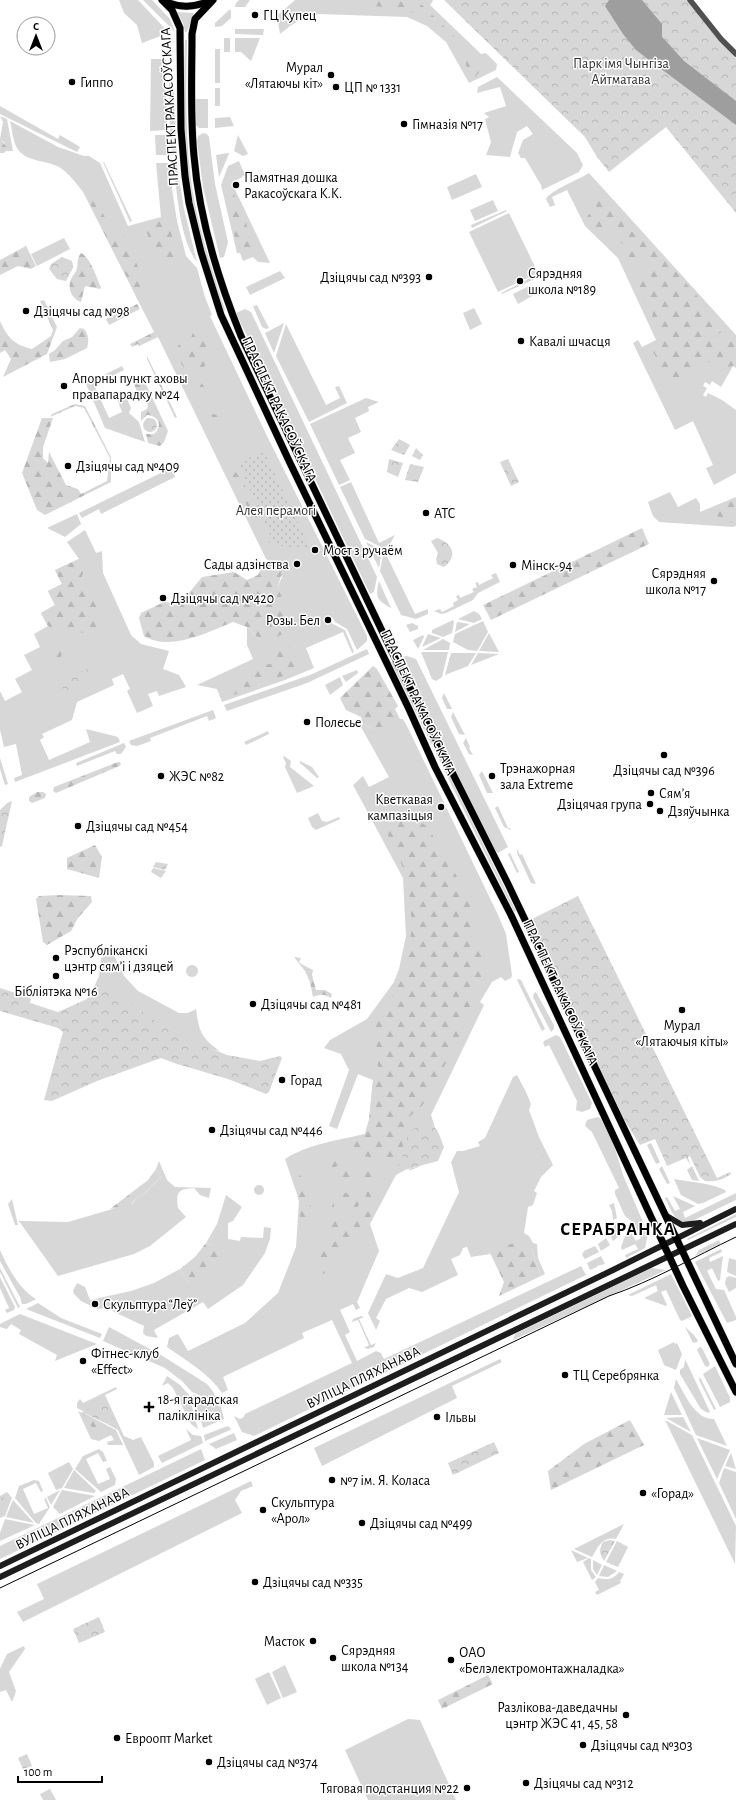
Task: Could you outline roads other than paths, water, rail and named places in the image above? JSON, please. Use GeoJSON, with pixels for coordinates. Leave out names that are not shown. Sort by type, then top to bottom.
{"type":"FeatureCollection","features":[{"type":"Feature","properties":{"kind":"main road"},"geometry":{"type":"LineString","coordinates":[[162,0],[170,4],[186,7],[212,0]]}},
{"type":"Feature","properties":{"kind":"main road","name":"ПРАСПЕКТ РАКАСОЎСКАГА"},"geometry":{"type":"LineString","coordinates":[[162,0],[172,10],[180,28],[181,129],[185,176],[189,203],[201,252],[221,314],[290,463],[409,709],[435,768],[513,920],[663,1244],[736,1392]]}},
{"type":"Feature","properties":{"kind":"main road","name":"ПРАСПЕКТ РАКАСОЎСКАГА"},"geometry":{"type":"LineString","coordinates":[[212,0],[195,19],[192,34],[194,156],[200,200],[206,227],[231,311],[241,336],[394,656],[508,884],[736,1364]]}},
{"type":"Feature","properties":{"kind":"main road","name":"ВУЛІЦА ПЛЯХАНАВА"},"geometry":{"type":"LineString","coordinates":[[0,1566],[613,1270],[676,1237],[736,1209]]}},
{"type":"Feature","properties":{"kind":"main road"},"geometry":{"type":"LineString","coordinates":[[665,1215],[678,1223],[688,1225],[716,1218]]}},
{"type":"Feature","properties":{"kind":"main road","name":"ВУЛІЦА ПЛЯХАНАВА"},"geometry":{"type":"LineString","coordinates":[[0,1577],[398,1387],[503,1334],[682,1251],[736,1224]]}},
{"type":"Feature","properties":{"kind":"main road"},"geometry":{"type":"LineString","coordinates":[[118,1510],[122,1518]]}},
{"type":"Feature","properties":{"kind":"street"},"geometry":{"type":"LineString","coordinates":[[690,0],[720,39],[736,54]]}},
{"type":"Feature","properties":{"kind":"tram line"},"geometry":{"type":"LineString","coordinates":[[0,1588],[609,1296],[657,1276],[736,1237]]}},
{"type":"Feature","properties":{"kind":"place","name":"ГЦ Купец"},"geometry":{"type":"Point","coordinates":[255,15]}},
{"type":"Feature","properties":{"kind":"place","name":"Мурал «Лятаючы кіт»"},"geometry":{"type":"Point","coordinates":[331,75]}},
{"type":"Feature","properties":{"kind":"place","name":"Гиппо"},"geometry":{"type":"Point","coordinates":[72,82]}},
{"type":"Feature","properties":{"kind":"place","name":"ЦП № 1331"},"geometry":{"type":"Point","coordinates":[336,87]}},
{"type":"Feature","properties":{"kind":"place","name":"Гімназія №17"},"geometry":{"type":"Point","coordinates":[404,124]}},
{"type":"Feature","properties":{"kind":"place","name":"Памятная дошка Ракасоўскага К.К."},"geometry":{"type":"Point","coordinates":[236,185]}},
{"type":"Feature","properties":{"kind":"place","name":"Дзіцячы сад №393"},"geometry":{"type":"Point","coordinates":[429,277]}},
{"type":"Feature","properties":{"kind":"place","name":"Сярэдняя школа №189"},"geometry":{"type":"Point","coordinates":[520,281]}},
{"type":"Feature","properties":{"kind":"place","name":"Дзіцячы сад №98"},"geometry":{"type":"Point","coordinates":[26,311]}},
{"type":"Feature","properties":{"kind":"place","name":"Кавалі шчасця"},"geometry":{"type":"Point","coordinates":[521,341]}},
{"type":"Feature","properties":{"kind":"place","name":"Апорны пункт аховы правапарадку №24"},"geometry":{"type":"Point","coordinates":[64,386]}},
{"type":"Feature","properties":{"kind":"place","name":"Дзіцячы сад №409"},"geometry":{"type":"Point","coordinates":[68,466]}},
{"type":"Feature","properties":{"kind":"place","name":"АТС"},"geometry":{"type":"Point","coordinates":[426,513]}},
{"type":"Feature","properties":{"kind":"place","name":"Мост з ручаём"},"geometry":{"type":"Point","coordinates":[315,550]}},
{"type":"Feature","properties":{"kind":"place","name":"Сады адзінства"},"geometry":{"type":"Point","coordinates":[297,564]}},
{"type":"Feature","properties":{"kind":"place","name":"Мінск-94"},"geometry":{"type":"Point","coordinates":[513,565]}},
{"type":"Feature","properties":{"kind":"place","name":"Сярэдняя школа №17"},"geometry":{"type":"Point","coordinates":[714,581]}},
{"type":"Feature","properties":{"kind":"place","name":"Дзіцячы сад №420"},"geometry":{"type":"Point","coordinates":[163,598]}},
{"type":"Feature","properties":{"kind":"place","name":"Розы. Бел"},"geometry":{"type":"Point","coordinates":[328,620]}},
{"type":"Feature","properties":{"kind":"place","name":"Полесье"},"geometry":{"type":"Point","coordinates":[307,722]}},
{"type":"Feature","properties":{"kind":"place","name":"Дзіцячы сад №396"},"geometry":{"type":"Point","coordinates":[664,755]}},
{"type":"Feature","properties":{"kind":"place","name":"ЖЭС №82"},"geometry":{"type":"Point","coordinates":[161,776]}},
{"type":"Feature","properties":{"kind":"place","name":"Трэнажорная зала Extreme"},"geometry":{"type":"Point","coordinates":[492,776]}},
{"type":"Feature","properties":{"kind":"place","name":"Сямʼя"},"geometry":{"type":"Point","coordinates":[651,793]}},
{"type":"Feature","properties":{"kind":"place","name":"Дзіцячая група"},"geometry":{"type":"Point","coordinates":[650,804]}},
{"type":"Feature","properties":{"kind":"place","name":"Кветкавая кампазіцыя"},"geometry":{"type":"Point","coordinates":[441,807]}},
{"type":"Feature","properties":{"kind":"place","name":"Дзяўчынка"},"geometry":{"type":"Point","coordinates":[660,811]}},
{"type":"Feature","properties":{"kind":"place","name":"Дзіцячы сад №454"},"geometry":{"type":"Point","coordinates":[78,826]}},
{"type":"Feature","properties":{"kind":"place","name":"Рэспубліканскі цэнтр сямʼі і дзяцей"},"geometry":{"type":"Point","coordinates":[56,958]}},
{"type":"Feature","properties":{"kind":"place","name":"Бібліятэка №16"},"geometry":{"type":"Point","coordinates":[56,976]}},
{"type":"Feature","properties":{"kind":"place","name":"Дзіцячы сад №481"},"geometry":{"type":"Point","coordinates":[253,1004]}},
{"type":"Feature","properties":{"kind":"place","name":"Мурал «Лятаючыя кіты»"},"geometry":{"type":"Point","coordinates":[682,1010]}},
{"type":"Feature","properties":{"kind":"place","name":"Горад"},"geometry":{"type":"Point","coordinates":[282,1080]}},
{"type":"Feature","properties":{"kind":"place","name":"Дзіцячы сад №446"},"geometry":{"type":"Point","coordinates":[212,1130]}},
{"type":"Feature","properties":{"kind":"place","name":"Скульптура “Леў”"},"geometry":{"type":"Point","coordinates":[95,1304]}},
{"type":"Feature","properties":{"kind":"place","name":"Фітнес-клуб «Effect»"},"geometry":{"type":"Point","coordinates":[83,1361]}},
{"type":"Feature","properties":{"kind":"place","name":"ТЦ Серебрянка"},"geometry":{"type":"Point","coordinates":[565,1375]}},
{"type":"Feature","properties":{"kind":"place","name":"18-я гарадская паліклініка"},"geometry":{"type":"Point","coordinates":[149,1407]}},
{"type":"Feature","properties":{"kind":"place","name":"Ільвы"},"geometry":{"type":"Point","coordinates":[437,1417]}},
{"type":"Feature","properties":{"kind":"place","name":"№7 ім. Я. Коласа"},"geometry":{"type":"Point","coordinates":[332,1480]}},
{"type":"Feature","properties":{"kind":"place","name":"«Горад»"},"geometry":{"type":"Point","coordinates":[643,1493]}},
{"type":"Feature","properties":{"kind":"place","name":"Скульптура «Арол»"},"geometry":{"type":"Point","coordinates":[263,1510]}},
{"type":"Feature","properties":{"kind":"place","name":"Дзіцячы сад №499"},"geometry":{"type":"Point","coordinates":[362,1523]}},
{"type":"Feature","properties":{"kind":"place","name":"Дзіцячы сад №335"},"geometry":{"type":"Point","coordinates":[255,1582]}},
{"type":"Feature","properties":{"kind":"place","name":"Масток"},"geometry":{"type":"Point","coordinates":[313,1641]}},
{"type":"Feature","properties":{"kind":"place","name":"Сярэдняя школа №134"},"geometry":{"type":"Point","coordinates":[333,1658]}},
{"type":"Feature","properties":{"kind":"place","name":"ОАО «Белэлектромонтажналадка»"},"geometry":{"type":"Point","coordinates":[451,1660]}},
{"type":"Feature","properties":{"kind":"place","name":"Разлікова-даведачны цэнтр ЖЭС 41, 45, 58"},"geometry":{"type":"Point","coordinates":[626,1715]}},
{"type":"Feature","properties":{"kind":"place","name":"Евроопт Market"},"geometry":{"type":"Point","coordinates":[117,1738]}},
{"type":"Feature","properties":{"kind":"place","name":"Дзіцячы сад №303"},"geometry":{"type":"Point","coordinates":[583,1745]}},
{"type":"Feature","properties":{"kind":"place","name":"Дзіцячы сад №374"},"geometry":{"type":"Point","coordinates":[209,1762]}},
{"type":"Feature","properties":{"kind":"place","name":"Дзіцячы сад №312"},"geometry":{"type":"Point","coordinates":[526,1783]}},
{"type":"Feature","properties":{"kind":"place","name":"Тяговая подстанция №22"},"geometry":{"type":"Point","coordinates":[467,1788]}},
{"type":"Feature","properties":{"kind":"district","name":"СЕРАБРАНКА"},"geometry":{"type":"Point","coordinates":[618,1229]}},
{"type":"Feature","properties":{"kind":"park label","name":"Парк імя Чынгіза Айтматава"},"geometry":{"type":"Point","coordinates":[621,72]}},
{"type":"Feature","properties":{"kind":"park label","name":"Алея перамогі"},"geometry":{"type":"Point","coordinates":[276,510]}}]}
